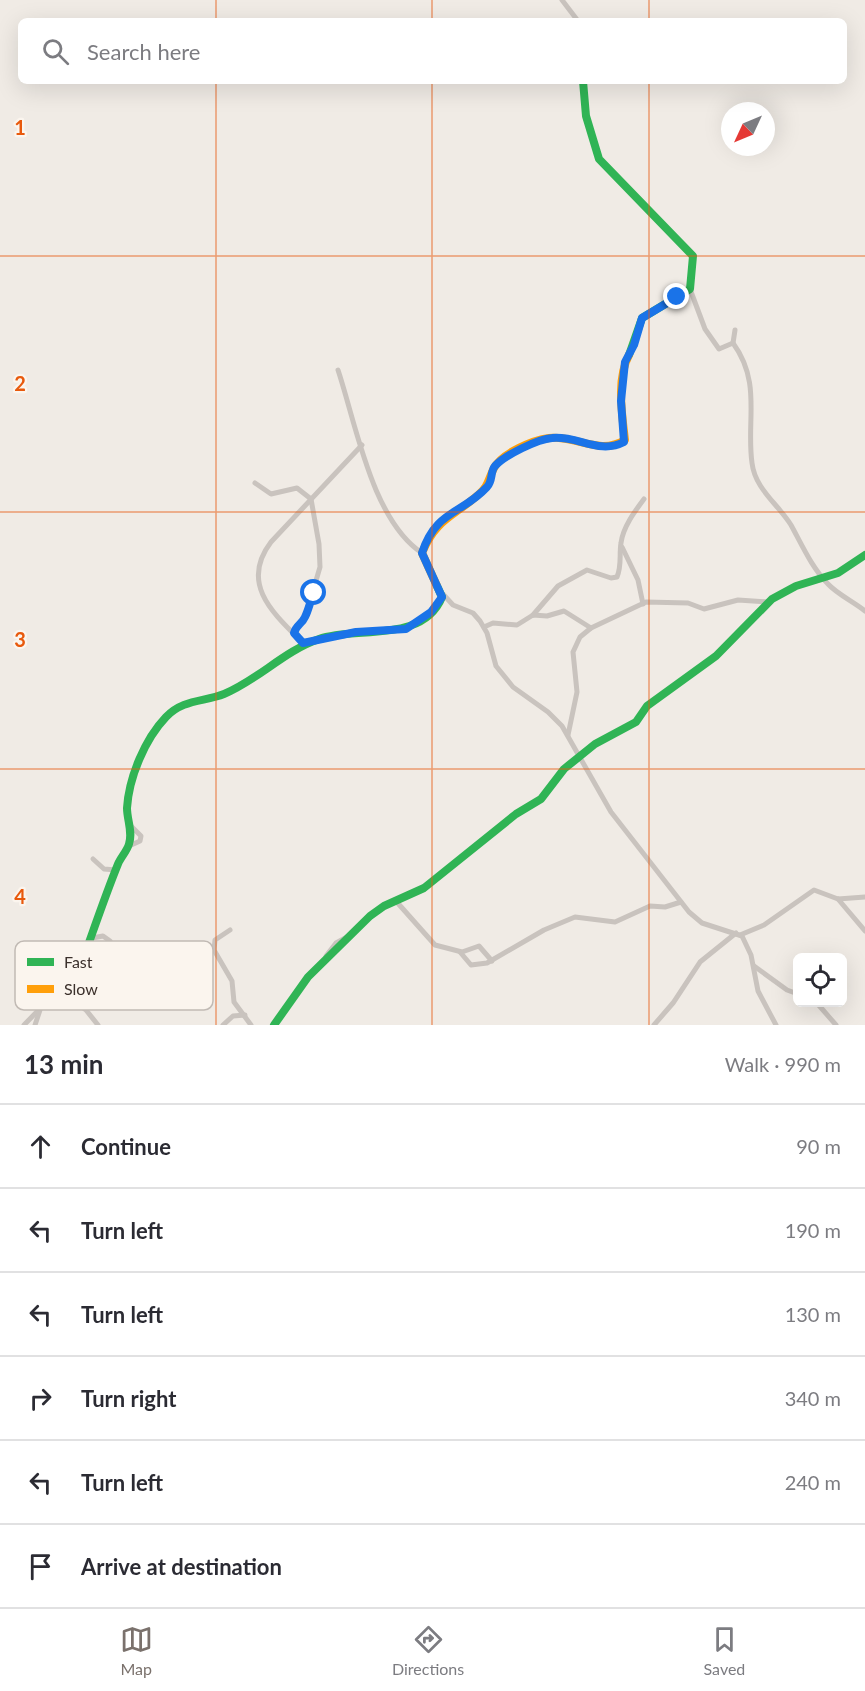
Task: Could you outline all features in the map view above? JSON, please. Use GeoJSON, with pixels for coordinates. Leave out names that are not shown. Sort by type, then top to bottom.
{"type":"FeatureCollection","features":[{"type":"Feature","properties":{"kind":"street"},"geometry":{"type":"LineString","coordinates":[[562,0],[576,18]]}},
{"type":"Feature","properties":{"kind":"street"},"geometry":{"type":"LineString","coordinates":[[584,84],[586,116],[598,156],[692,253],[690,289],[705,329],[719,349],[733,343]]}},
{"type":"Feature","properties":{"kind":"street"},"geometry":{"type":"LineString","coordinates":[[422,553],[428,534],[439,521],[487,487],[496,465],[522,448],[552,438],[598,447],[624,442],[621,401],[625,362],[634,345],[641,321],[690,289]]}},
{"type":"Feature","properties":{"kind":"street"},"geometry":{"type":"LineString","coordinates":[[735,330],[733,343],[746,370],[753,399],[751,444],[755,478],[787,520],[799,543],[823,577],[832,587],[865,611]]}},
{"type":"Feature","properties":{"kind":"street"},"geometry":{"type":"LineString","coordinates":[[338,370],[383,509],[422,553],[442,593],[453,605],[473,613],[484,627],[500,672],[521,695],[556,718],[618,823],[681,902],[702,922],[738,934],[754,965],[758,991],[776,1025]]}},
{"type":"Feature","properties":{"kind":"street"},"geometry":{"type":"LineString","coordinates":[[303,643],[267,604],[259,586],[258,571],[264,550],[362,446]]}},
{"type":"Feature","properties":{"kind":"street"},"geometry":{"type":"LineString","coordinates":[[255,483],[274,494],[297,488],[311,499],[319,544],[320,567],[305,618],[294,633]]}},
{"type":"Feature","properties":{"kind":"street"},"geometry":{"type":"LineString","coordinates":[[484,627],[493,623],[517,625],[533,615],[558,586],[587,570],[607,578],[617,577],[622,562],[621,546],[631,517],[644,499]]}},
{"type":"Feature","properties":{"kind":"street"},"geometry":{"type":"LineString","coordinates":[[621,546],[638,580],[643,604]]}},
{"type":"Feature","properties":{"kind":"street"},"geometry":{"type":"LineString","coordinates":[[274,1025],[308,977],[347,937],[380,909],[424,888],[516,814],[541,799],[564,769],[600,741],[636,722],[647,706],[716,656],[768,602],[786,590],[838,573],[865,555]]}},
{"type":"Feature","properties":{"kind":"street"},"geometry":{"type":"LineString","coordinates":[[91,941],[100,906],[112,884],[119,861],[129,846],[128,801],[136,774],[152,734],[163,718],[185,703],[206,700],[232,690],[303,643],[356,632],[406,629],[431,612],[441,601],[442,593]]}},
{"type":"Feature","properties":{"kind":"street"},"geometry":{"type":"LineString","coordinates":[[568,735],[577,692],[573,652],[580,637],[591,628],[643,604],[682,603],[704,609],[738,600],[768,602]]}},
{"type":"Feature","properties":{"kind":"street"},"geometry":{"type":"LineString","coordinates":[[533,615],[547,616],[564,611],[591,628]]}},
{"type":"Feature","properties":{"kind":"street"},"geometry":{"type":"LineString","coordinates":[[93,859],[104,869],[116,870]]}},
{"type":"Feature","properties":{"kind":"street"},"geometry":{"type":"LineString","coordinates":[[654,1025],[673,1003],[700,962],[738,934],[764,925],[814,890],[838,899],[865,897]]}},
{"type":"Feature","properties":{"kind":"street"},"geometry":{"type":"LineString","coordinates":[[838,899],[865,931]]}},
{"type":"Feature","properties":{"kind":"street"},"geometry":{"type":"LineString","coordinates":[[395,900],[433,943],[460,952],[473,966],[492,961],[544,930],[575,917],[615,922],[650,906],[665,907],[681,902]]}},
{"type":"Feature","properties":{"kind":"street"},"geometry":{"type":"LineString","coordinates":[[230,930],[215,940],[213,946],[232,981],[235,1003],[251,1025]]}},
{"type":"Feature","properties":{"kind":"street"},"geometry":{"type":"LineString","coordinates":[[92,938],[103,936],[110,941]]}},
{"type":"Feature","properties":{"kind":"street"},"geometry":{"type":"LineString","coordinates":[[460,952],[479,946],[492,961]]}},
{"type":"Feature","properties":{"kind":"street"},"geometry":{"type":"LineString","coordinates":[[754,965],[793,993]]}},
{"type":"Feature","properties":{"kind":"street"},"geometry":{"type":"LineString","coordinates":[[225,1023],[235,1003]]}},
{"type":"Feature","properties":{"kind":"street"},"geometry":{"type":"LineString","coordinates":[[820,1007],[836,1025]]}},
{"type":"Feature","properties":{"kind":"street"},"geometry":{"type":"LineString","coordinates":[[27,1023],[38,1010]]}},
{"type":"Feature","properties":{"kind":"street"},"geometry":{"type":"LineString","coordinates":[[35,1025],[40,1010]]}},
{"type":"Feature","properties":{"kind":"street"},"geometry":{"type":"LineString","coordinates":[[85,1010],[98,1025]]}},
{"type":"Feature","properties":{"kind":"street"},"geometry":{"type":"LineString","coordinates":[[225,1023],[232,1016],[245,1016]]}},
{"type":"Feature","properties":{"kind":"traffic: fast"},"geometry":{"type":"LineString","coordinates":[[583,84],[586,116],[599,159],[693,256],[690,289],[642,318],[629,355]]}},
{"type":"Feature","properties":{"kind":"traffic: fast"},"geometry":{"type":"LineString","coordinates":[[274,1025],[308,977],[370,916],[384,906],[424,888],[516,814],[541,799],[564,769],[595,744],[636,722],[647,706],[716,656],[772,599],[796,586],[838,573],[865,555]]}},
{"type":"Feature","properties":{"kind":"traffic: fast"},"geometry":{"type":"LineString","coordinates":[[89,941],[118,864],[129,844],[128,796],[139,759],[151,736],[166,717],[179,707],[216,697],[236,688],[294,651],[319,639],[334,635],[387,631],[420,622],[433,612],[442,597],[437,586]]}},
{"type":"Feature","properties":{"kind":"traffic: slow"},"geometry":{"type":"LineString","coordinates":[[437,586],[422,553],[427,542],[439,526],[482,492],[494,468],[504,457],[527,444],[549,438],[569,439],[597,446],[606,446],[625,440],[621,386],[629,355]]}},
{"type":"Feature","properties":{"kind":"route"},"geometry":{"type":"LineString","coordinates":[[314,593],[305,618],[295,628],[294,633],[303,643],[337,634],[406,629],[431,612],[441,601],[442,593],[422,553],[428,534],[439,521],[487,487],[496,465],[522,448],[552,438],[598,447],[613,446],[624,442],[621,401],[626,358],[636,341],[642,318],[677,297]]}}]}
